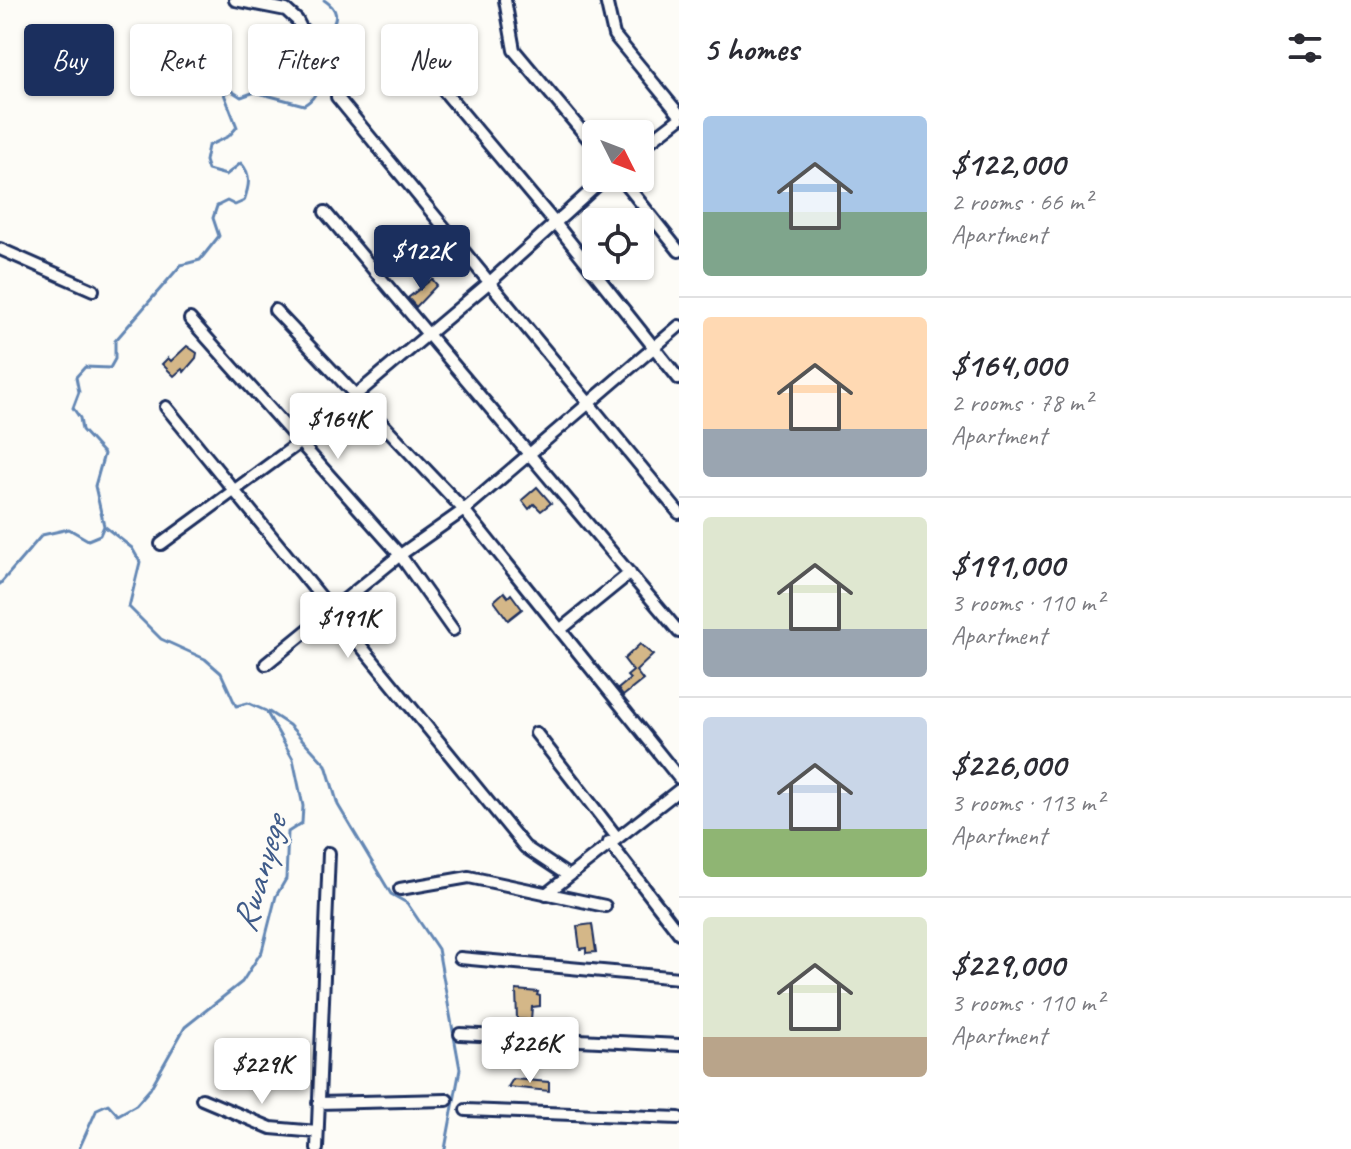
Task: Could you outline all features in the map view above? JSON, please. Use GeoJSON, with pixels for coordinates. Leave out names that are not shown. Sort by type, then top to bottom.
{"type":"FeatureCollection","features":[{"type":"Feature","properties":{"kind":"street"},"geometry":{"type":"LineString","coordinates":[[235,0],[286,10],[326,51],[337,69],[337,97],[679,513]]}},
{"type":"Feature","properties":{"kind":"street"},"geometry":{"type":"LineString","coordinates":[[505,0],[514,50],[582,131]]}},
{"type":"Feature","properties":{"kind":"street"},"geometry":{"type":"LineString","coordinates":[[606,0],[614,35],[679,117],[654,138]]}},
{"type":"Feature","properties":{"kind":"street"},"geometry":{"type":"LineString","coordinates":[[448,96],[555,223],[679,379]]}},
{"type":"Feature","properties":{"kind":"street"},"geometry":{"type":"LineString","coordinates":[[161,544],[299,443],[491,281],[589,192]]}},
{"type":"Feature","properties":{"kind":"street"},"geometry":{"type":"LineString","coordinates":[[632,192],[679,251]]}},
{"type":"Feature","properties":{"kind":"street"},"geometry":{"type":"LineString","coordinates":[[325,212],[679,632]]}},
{"type":"Feature","properties":{"kind":"street"},"geometry":{"type":"LineString","coordinates":[[0,249],[93,290]]}},
{"type":"Feature","properties":{"kind":"street"},"geometry":{"type":"LineString","coordinates":[[275,310],[464,510],[679,778]]}},
{"type":"Feature","properties":{"kind":"street"},"geometry":{"type":"LineString","coordinates":[[190,319],[400,555],[453,630]]}},
{"type":"Feature","properties":{"kind":"street"},"geometry":{"type":"LineString","coordinates":[[266,664],[400,555],[464,510],[679,326]]}},
{"type":"Feature","properties":{"kind":"street"},"geometry":{"type":"LineString","coordinates":[[166,407],[525,847],[567,875]]}},
{"type":"Feature","properties":{"kind":"street"},"geometry":{"type":"LineString","coordinates":[[560,630],[630,573]]}},
{"type":"Feature","properties":{"kind":"street"},"geometry":{"type":"LineString","coordinates":[[536,733],[679,933]]}},
{"type":"Feature","properties":{"kind":"street"},"geometry":{"type":"LineString","coordinates":[[546,894],[613,839],[679,792]]}},
{"type":"Feature","properties":{"kind":"street"},"geometry":{"type":"LineString","coordinates":[[317,1149],[329,853]]}},
{"type":"Feature","properties":{"kind":"street"},"geometry":{"type":"LineString","coordinates":[[400,889],[469,877],[605,906]]}},
{"type":"Feature","properties":{"kind":"street"},"geometry":{"type":"LineString","coordinates":[[460,958],[679,978]]}},
{"type":"Feature","properties":{"kind":"street"},"geometry":{"type":"LineString","coordinates":[[460,1034],[679,1045]]}},
{"type":"Feature","properties":{"kind":"street"},"geometry":{"type":"LineString","coordinates":[[202,1099],[271,1128],[317,1132]]}},
{"type":"Feature","properties":{"kind":"street"},"geometry":{"type":"LineString","coordinates":[[318,1103],[447,1100]]}},
{"type":"Feature","properties":{"kind":"street"},"geometry":{"type":"LineString","coordinates":[[466,1110],[679,1118]]}},
{"type":"Feature","properties":{"kind":"building"},"geometry":{"type":"Polygon","coordinates":[[[432,279],[437,285],[416,307],[408,298],[432,279]]]}},
{"type":"Feature","properties":{"kind":"building"},"geometry":{"type":"Polygon","coordinates":[[[187,346],[197,353],[196,358],[184,372],[182,369],[174,376],[162,364],[168,358],[171,361],[187,346]]]}},
{"type":"Feature","properties":{"kind":"building"},"geometry":{"type":"Polygon","coordinates":[[[537,487],[551,503],[541,511],[534,504],[529,509],[522,500],[537,487]]]}},
{"type":"Feature","properties":{"kind":"building"},"geometry":{"type":"Polygon","coordinates":[[[504,592],[508,597],[511,594],[522,609],[508,620],[494,601],[504,592]]]}},
{"type":"Feature","properties":{"kind":"building"},"geometry":{"type":"Polygon","coordinates":[[[640,644],[653,655],[636,671],[643,680],[623,696],[618,689],[630,679],[627,676],[633,671],[624,659],[640,644]]]}},
{"type":"Feature","properties":{"kind":"building"},"geometry":{"type":"Polygon","coordinates":[[[592,924],[596,952],[586,953],[586,948],[580,949],[577,926],[592,924]]]}},
{"type":"Feature","properties":{"kind":"building"},"geometry":{"type":"Polygon","coordinates":[[[516,990],[538,992],[540,996],[540,1006],[532,1007],[531,1020],[517,1019],[516,990]]]}},
{"type":"Feature","properties":{"kind":"building"},"geometry":{"type":"Polygon","coordinates":[[[513,1079],[549,1082],[549,1091],[508,1087],[513,1079]]]}},
{"type":"Feature","properties":{"kind":"waterway"},"geometry":{"type":"LineString","coordinates":[[0,584],[42,535],[69,529],[88,540],[100,535],[104,526],[95,486],[104,454],[82,430],[80,418],[73,408],[79,392],[76,377],[85,367],[110,368],[115,359],[115,341],[181,265],[200,260],[219,236],[213,218],[217,206],[227,201],[235,205],[244,201],[248,181],[241,163],[226,175],[208,170],[205,161],[208,146],[229,136],[237,127],[224,94],[230,90],[241,97],[255,92],[304,105],[315,94],[318,80],[313,66],[303,55],[299,37],[309,27],[329,31],[336,18],[334,10],[324,0]]}},
{"type":"Feature","properties":{"kind":"waterway","name":"Rwanyege"},"geometry":{"type":"LineString","coordinates":[[79,1149],[97,1109],[108,1104],[118,1115],[136,1105],[150,1089],[185,1027],[242,982],[262,951],[276,896],[286,879],[288,832],[302,823],[303,806],[293,759],[266,711],[248,703],[236,706],[221,673],[205,659],[161,639],[129,607],[140,562],[132,548],[104,526]]}},
{"type":"Feature","properties":{"kind":"waterway"},"geometry":{"type":"LineString","coordinates":[[269,712],[289,725],[326,765],[338,805],[391,894],[407,903],[438,949],[460,1069],[445,1149]]}}]}
